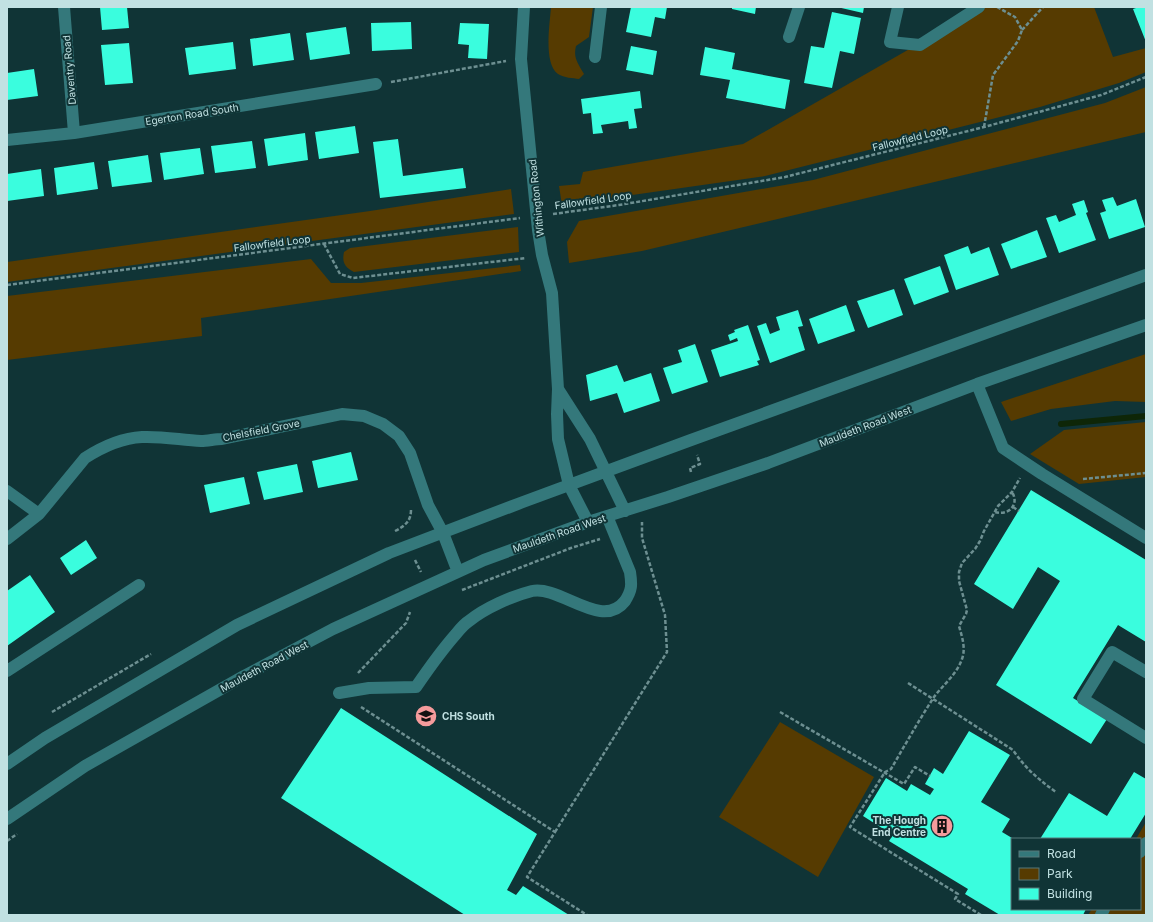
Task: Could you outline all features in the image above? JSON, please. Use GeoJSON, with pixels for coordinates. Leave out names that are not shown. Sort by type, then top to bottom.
{"type":"FeatureCollection","features":[{"type":"Feature","properties":{"kind":"street","name":"Daventry Road"},"geometry":{"type":"LineString","coordinates":[[64,7],[74,133]]}},
{"type":"Feature","properties":{"kind":"street","name":"Withington Road"},"geometry":{"type":"LineString","coordinates":[[524,7],[522,59],[538,230],[542,254],[552,293],[558,389],[558,439],[570,485],[588,522]]}},
{"type":"Feature","properties":{"kind":"street"},"geometry":{"type":"LineString","coordinates":[[595,57],[601,7]]}},
{"type":"Feature","properties":{"kind":"street"},"geometry":{"type":"LineString","coordinates":[[789,37],[799,7]]}},
{"type":"Feature","properties":{"kind":"street"},"geometry":{"type":"LineString","coordinates":[[898,7],[890,42],[920,45],[978,7]]}},
{"type":"Feature","properties":{"kind":"street","name":"Egerton Road South"},"geometry":{"type":"LineString","coordinates":[[7,140],[74,133],[376,84]]}},
{"type":"Feature","properties":{"kind":"street"},"geometry":{"type":"LineString","coordinates":[[7,764],[45,738],[237,625],[389,553],[605,471],[1146,275]]}},
{"type":"Feature","properties":{"kind":"street","name":"Mauldeth Road West"},"geometry":{"type":"LineString","coordinates":[[7,819],[85,766],[244,676],[333,629],[484,560],[588,522],[768,463],[977,384],[1146,325]]}},
{"type":"Feature","properties":{"kind":"street"},"geometry":{"type":"LineString","coordinates":[[977,384],[1003,448],[1035,470],[1146,538]]}},
{"type":"Feature","properties":{"kind":"street","name":"Withington Road"},"geometry":{"type":"LineString","coordinates":[[558,389],[590,439],[625,511]]}},
{"type":"Feature","properties":{"kind":"street","name":"Chelsfield Grove"},"geometry":{"type":"LineString","coordinates":[[7,539],[39,514],[85,458],[127,439],[153,437],[202,441],[222,439],[342,414],[364,416],[383,424],[399,436],[410,453],[428,505],[443,533],[458,572]]}},
{"type":"Feature","properties":{"kind":"street"},"geometry":{"type":"LineString","coordinates":[[7,491],[39,514]]}},
{"type":"Feature","properties":{"kind":"street"},"geometry":{"type":"LineString","coordinates":[[339,693],[369,688],[416,687],[441,651],[468,621],[506,600],[534,591],[551,593],[568,601],[603,612],[614,610],[621,606],[631,593],[630,572],[607,516]]}},
{"type":"Feature","properties":{"kind":"street"},"geometry":{"type":"LineString","coordinates":[[7,671],[139,585]]}},
{"type":"Feature","properties":{"kind":"street"},"geometry":{"type":"LineString","coordinates":[[1146,672],[1112,652],[1083,699],[1146,738]]}},
{"type":"Feature","properties":{"kind":"path"},"geometry":{"type":"LineString","coordinates":[[997,7],[1015,18],[1022,30]]}},
{"type":"Feature","properties":{"kind":"path"},"geometry":{"type":"LineString","coordinates":[[984,127],[993,75],[1018,42],[1022,30],[1043,7]]}},
{"type":"Feature","properties":{"kind":"path"},"geometry":{"type":"LineString","coordinates":[[376,84],[522,59]]}},
{"type":"Feature","properties":{"kind":"path","name":"Fallowfield Loop"},"geometry":{"type":"LineString","coordinates":[[549,215],[626,204],[785,177],[984,127],[1101,95],[1146,77]]}},
{"type":"Feature","properties":{"kind":"path","name":"Fallowfield Loop"},"geometry":{"type":"LineString","coordinates":[[7,285],[525,218]]}},
{"type":"Feature","properties":{"kind":"path"},"geometry":{"type":"LineString","coordinates":[[324,244],[340,274],[353,278],[525,258]]}},
{"type":"Feature","properties":{"kind":"path"},"geometry":{"type":"LineString","coordinates":[[692,474],[690,468],[700,464],[696,454]]}},
{"type":"Feature","properties":{"kind":"path"},"geometry":{"type":"LineString","coordinates":[[981,915],[955,899],[958,894],[850,827],[885,772],[891,769],[933,699],[956,671],[964,652],[964,643],[959,626],[967,610],[959,581],[959,572],[962,563],[975,549],[994,512],[1012,492],[1023,473],[1035,470]]}},
{"type":"Feature","properties":{"kind":"path"},"geometry":{"type":"LineString","coordinates":[[1081,479],[1146,473]]}},
{"type":"Feature","properties":{"kind":"path"},"geometry":{"type":"LineString","coordinates":[[994,512],[1007,512],[1013,507],[1015,501],[1012,492]]}},
{"type":"Feature","properties":{"kind":"path"},"geometry":{"type":"LineString","coordinates":[[1013,507],[1019,511]]}},
{"type":"Feature","properties":{"kind":"path"},"geometry":{"type":"LineString","coordinates":[[587,915],[527,877],[667,652],[665,615],[642,538],[642,522],[648,520]]}},
{"type":"Feature","properties":{"kind":"path"},"geometry":{"type":"LineString","coordinates":[[455,593],[571,548],[600,539]]}},
{"type":"Feature","properties":{"kind":"path"},"geometry":{"type":"LineString","coordinates":[[414,557],[422,576]]}},
{"type":"Feature","properties":{"kind":"path"},"geometry":{"type":"LineString","coordinates":[[403,614],[416,609]]}},
{"type":"Feature","properties":{"kind":"path"},"geometry":{"type":"LineString","coordinates":[[410,611],[406,623],[339,693],[555,832]]}},
{"type":"Feature","properties":{"kind":"path"},"geometry":{"type":"LineString","coordinates":[[908,683],[1013,750],[1023,764],[1040,781],[1056,792]]}},
{"type":"Feature","properties":{"kind":"path"},"geometry":{"type":"LineString","coordinates":[[780,712],[904,784],[915,767],[930,776]]}},
{"type":"Feature","properties":{"kind":"path"},"geometry":{"type":"LineString","coordinates":[[7,841],[19,833]]}},
{"type":"Feature","properties":{"kind":"green space"},"geometry":{"type":"Polygon","coordinates":[[[551,7],[593,7],[589,37],[576,46],[575,50],[578,63],[584,74],[579,79],[560,75],[553,69],[550,61],[548,42],[551,7]]]}},
{"type":"Feature","properties":{"kind":"green space"},"geometry":{"type":"Polygon","coordinates":[[[983,7],[1094,7],[1113,57],[1146,48],[1146,72],[1119,83],[1040,107],[765,176],[562,205],[559,186],[580,184],[583,172],[743,144],[983,7]]]}},
{"type":"Feature","properties":{"kind":"green space"},"geometry":{"type":"Polygon","coordinates":[[[1146,87],[1146,132],[642,251],[569,263],[567,242],[579,221],[813,180],[1105,103],[1146,87]]]}},
{"type":"Feature","properties":{"kind":"green space"},"geometry":{"type":"Polygon","coordinates":[[[511,189],[514,214],[7,282],[7,262],[370,211],[511,189]]]}},
{"type":"Feature","properties":{"kind":"green space"},"geometry":{"type":"Polygon","coordinates":[[[518,227],[519,252],[354,272],[344,264],[343,259],[344,252],[350,248],[518,227]]]}},
{"type":"Feature","properties":{"kind":"green space"},"geometry":{"type":"Polygon","coordinates":[[[311,259],[331,283],[361,283],[520,265],[521,271],[201,318],[202,336],[7,360],[7,296],[311,259]]]}},
{"type":"Feature","properties":{"kind":"green space"},"geometry":{"type":"Polygon","coordinates":[[[1146,354],[1146,402],[1115,401],[1051,409],[1011,421],[1001,402],[1146,354]]]}},
{"type":"Feature","properties":{"kind":"green space"},"geometry":{"type":"Polygon","coordinates":[[[1146,422],[1146,477],[1079,484],[1030,454],[1064,430],[1146,422]]]}},
{"type":"Feature","properties":{"kind":"green space"},"geometry":{"type":"Polygon","coordinates":[[[780,722],[874,777],[818,877],[719,817],[780,722]]]}},
{"type":"Feature","properties":{"kind":"green space"},"geometry":{"type":"Polygon","coordinates":[[[1146,822],[1146,915],[1088,915],[1091,910],[1141,910],[1141,838],[1137,838],[1146,822]]]}},
{"type":"Feature","properties":{"kind":"building"},"geometry":{"type":"Polygon","coordinates":[[[100,7],[127,7],[129,28],[102,30],[100,7]]]}},
{"type":"Feature","properties":{"kind":"building"},"geometry":{"type":"Polygon","coordinates":[[[631,7],[667,7],[665,19],[655,17],[651,37],[626,32],[631,7]]]}},
{"type":"Feature","properties":{"kind":"building"},"geometry":{"type":"Polygon","coordinates":[[[732,7],[756,7],[755,14],[732,9],[732,7]]]}},
{"type":"Feature","properties":{"kind":"building"},"geometry":{"type":"Polygon","coordinates":[[[837,7],[864,7],[863,13],[837,7]]]}},
{"type":"Feature","properties":{"kind":"building"},"geometry":{"type":"Polygon","coordinates":[[[1146,7],[1146,42],[1133,9],[1146,7]]]}},
{"type":"Feature","properties":{"kind":"building"},"geometry":{"type":"Polygon","coordinates":[[[832,12],[861,18],[854,54],[840,51],[832,88],[804,83],[811,46],[824,48],[832,12]]]}},
{"type":"Feature","properties":{"kind":"building"},"geometry":{"type":"Polygon","coordinates":[[[411,22],[412,49],[372,51],[371,23],[411,22]]]}},
{"type":"Feature","properties":{"kind":"building"},"geometry":{"type":"Polygon","coordinates":[[[460,23],[489,24],[487,59],[468,58],[469,45],[458,44],[460,23]]]}},
{"type":"Feature","properties":{"kind":"building"},"geometry":{"type":"Polygon","coordinates":[[[346,27],[350,54],[310,60],[306,33],[346,27]]]}},
{"type":"Feature","properties":{"kind":"building"},"geometry":{"type":"Polygon","coordinates":[[[290,33],[294,60],[253,66],[250,39],[290,33]]]}},
{"type":"Feature","properties":{"kind":"building"},"geometry":{"type":"Polygon","coordinates":[[[233,42],[236,69],[189,75],[185,48],[233,42]]]}},
{"type":"Feature","properties":{"kind":"building"},"geometry":{"type":"Polygon","coordinates":[[[129,43],[133,83],[105,85],[101,45],[129,43]]]}},
{"type":"Feature","properties":{"kind":"building"},"geometry":{"type":"Polygon","coordinates":[[[631,46],[657,51],[653,75],[626,70],[631,46]]]}},
{"type":"Feature","properties":{"kind":"building"},"geometry":{"type":"Polygon","coordinates":[[[705,47],[735,53],[732,69],[790,80],[785,109],[726,98],[730,80],[700,75],[705,47]]]}},
{"type":"Feature","properties":{"kind":"building"},"geometry":{"type":"Polygon","coordinates":[[[34,69],[38,96],[7,100],[7,73],[34,69]]]}},
{"type":"Feature","properties":{"kind":"building"},"geometry":{"type":"Polygon","coordinates":[[[640,91],[642,108],[634,109],[637,128],[629,129],[628,121],[601,125],[603,133],[593,134],[591,113],[583,114],[581,99],[640,91]]]}},
{"type":"Feature","properties":{"kind":"building"},"geometry":{"type":"Polygon","coordinates":[[[355,126],[359,153],[319,159],[315,132],[355,126]]]}},
{"type":"Feature","properties":{"kind":"building"},"geometry":{"type":"Polygon","coordinates":[[[305,133],[308,160],[268,166],[264,139],[305,133]]]}},
{"type":"Feature","properties":{"kind":"building"},"geometry":{"type":"Polygon","coordinates":[[[398,139],[403,176],[463,168],[466,188],[380,198],[373,142],[398,139]]]}},
{"type":"Feature","properties":{"kind":"building"},"geometry":{"type":"Polygon","coordinates":[[[252,141],[256,168],[215,173],[211,146],[252,141]]]}},
{"type":"Feature","properties":{"kind":"building"},"geometry":{"type":"Polygon","coordinates":[[[200,148],[204,174],[164,180],[160,153],[200,148]]]}},
{"type":"Feature","properties":{"kind":"building"},"geometry":{"type":"Polygon","coordinates":[[[148,155],[152,182],[112,187],[108,161],[148,155]]]}},
{"type":"Feature","properties":{"kind":"building"},"geometry":{"type":"Polygon","coordinates":[[[94,162],[98,189],[57,195],[54,168],[94,162]]]}},
{"type":"Feature","properties":{"kind":"building"},"geometry":{"type":"Polygon","coordinates":[[[41,169],[44,196],[7,201],[7,174],[41,169]]]}},
{"type":"Feature","properties":{"kind":"building"},"geometry":{"type":"Polygon","coordinates":[[[1113,197],[1117,206],[1136,199],[1145,227],[1109,239],[1100,213],[1106,211],[1102,200],[1113,197]]]}},
{"type":"Feature","properties":{"kind":"building"},"geometry":{"type":"Polygon","coordinates":[[[1084,200],[1088,212],[1086,213],[1096,240],[1059,253],[1046,218],[1056,215],[1059,222],[1076,215],[1072,204],[1084,200]]]}},
{"type":"Feature","properties":{"kind":"building"},"geometry":{"type":"Polygon","coordinates":[[[1037,230],[1047,257],[1011,269],[1001,244],[1037,230]]]}},
{"type":"Feature","properties":{"kind":"building"},"geometry":{"type":"Polygon","coordinates":[[[968,246],[971,254],[989,247],[999,275],[956,290],[944,255],[968,246]]]}},
{"type":"Feature","properties":{"kind":"building"},"geometry":{"type":"Polygon","coordinates":[[[940,266],[949,292],[914,305],[904,279],[940,266]]]}},
{"type":"Feature","properties":{"kind":"building"},"geometry":{"type":"Polygon","coordinates":[[[894,289],[903,315],[868,328],[857,301],[894,289]]]}},
{"type":"Feature","properties":{"kind":"building"},"geometry":{"type":"Polygon","coordinates":[[[846,305],[855,331],[818,344],[809,319],[846,305]]]}},
{"type":"Feature","properties":{"kind":"building"},"geometry":{"type":"Polygon","coordinates":[[[798,310],[803,326],[798,327],[805,350],[770,363],[757,326],[766,323],[770,334],[780,330],[776,317],[798,310]]]}},
{"type":"Feature","properties":{"kind":"building"},"geometry":{"type":"Polygon","coordinates":[[[748,325],[760,360],[757,361],[759,365],[720,377],[711,350],[738,341],[737,338],[730,341],[728,335],[735,332],[734,330],[748,325]]]}},
{"type":"Feature","properties":{"kind":"building"},"geometry":{"type":"Polygon","coordinates":[[[695,344],[708,382],[672,394],[663,368],[682,362],[678,350],[695,344]]]}},
{"type":"Feature","properties":{"kind":"building"},"geometry":{"type":"Polygon","coordinates":[[[617,365],[624,382],[651,373],[660,401],[624,413],[617,393],[590,401],[586,375],[617,365]]]}},
{"type":"Feature","properties":{"kind":"building"},"geometry":{"type":"Polygon","coordinates":[[[351,452],[358,480],[318,488],[312,461],[351,452]]]}},
{"type":"Feature","properties":{"kind":"building"},"geometry":{"type":"Polygon","coordinates":[[[297,464],[303,492],[264,500],[257,472],[297,464]]]}},
{"type":"Feature","properties":{"kind":"building"},"geometry":{"type":"Polygon","coordinates":[[[244,477],[250,504],[210,513],[204,485],[244,477]]]}},
{"type":"Feature","properties":{"kind":"building"},"geometry":{"type":"Polygon","coordinates":[[[1031,490],[1146,560],[1146,642],[1118,625],[1073,698],[1107,719],[1091,744],[996,685],[1060,581],[1038,567],[1013,609],[974,584],[1031,490]]]}},
{"type":"Feature","properties":{"kind":"building"},"geometry":{"type":"Polygon","coordinates":[[[86,540],[97,558],[71,575],[60,558],[86,540]]]}},
{"type":"Feature","properties":{"kind":"building"},"geometry":{"type":"Polygon","coordinates":[[[30,575],[55,612],[7,646],[7,591],[30,575]]]}},
{"type":"Feature","properties":{"kind":"building"},"geometry":{"type":"Polygon","coordinates":[[[341,708],[537,834],[507,890],[516,895],[523,886],[569,915],[465,915],[281,798],[341,708]]]}},
{"type":"Feature","properties":{"kind":"building","name":"The Hough End Centre"},"geometry":{"type":"Polygon","coordinates":[[[969,731],[1010,755],[981,802],[1010,819],[1002,832],[1012,838],[1011,910],[1086,910],[1083,915],[1000,915],[965,894],[968,889],[889,841],[893,835],[863,816],[886,778],[907,791],[911,784],[930,795],[934,789],[925,784],[934,768],[943,774],[969,731]]]}},
{"type":"Feature","properties":{"kind":"building"},"geometry":{"type":"Polygon","coordinates":[[[1134,772],[1146,779],[1146,813],[1131,838],[1041,838],[1069,793],[1107,816],[1134,772]]]}},
{"type":"Feature","properties":{"kind":"waterway"},"geometry":{"type":"LineString","coordinates":[[1061,424],[1146,416]]}},
{"type":"Feature","properties":{"kind":"place","name":"CHS South"},"geometry":{"type":"Point","coordinates":[426,716]}},
{"type":"Feature","properties":{"kind":"place","name":"The Hough End Centre"},"geometry":{"type":"Point","coordinates":[942,826]}}]}
